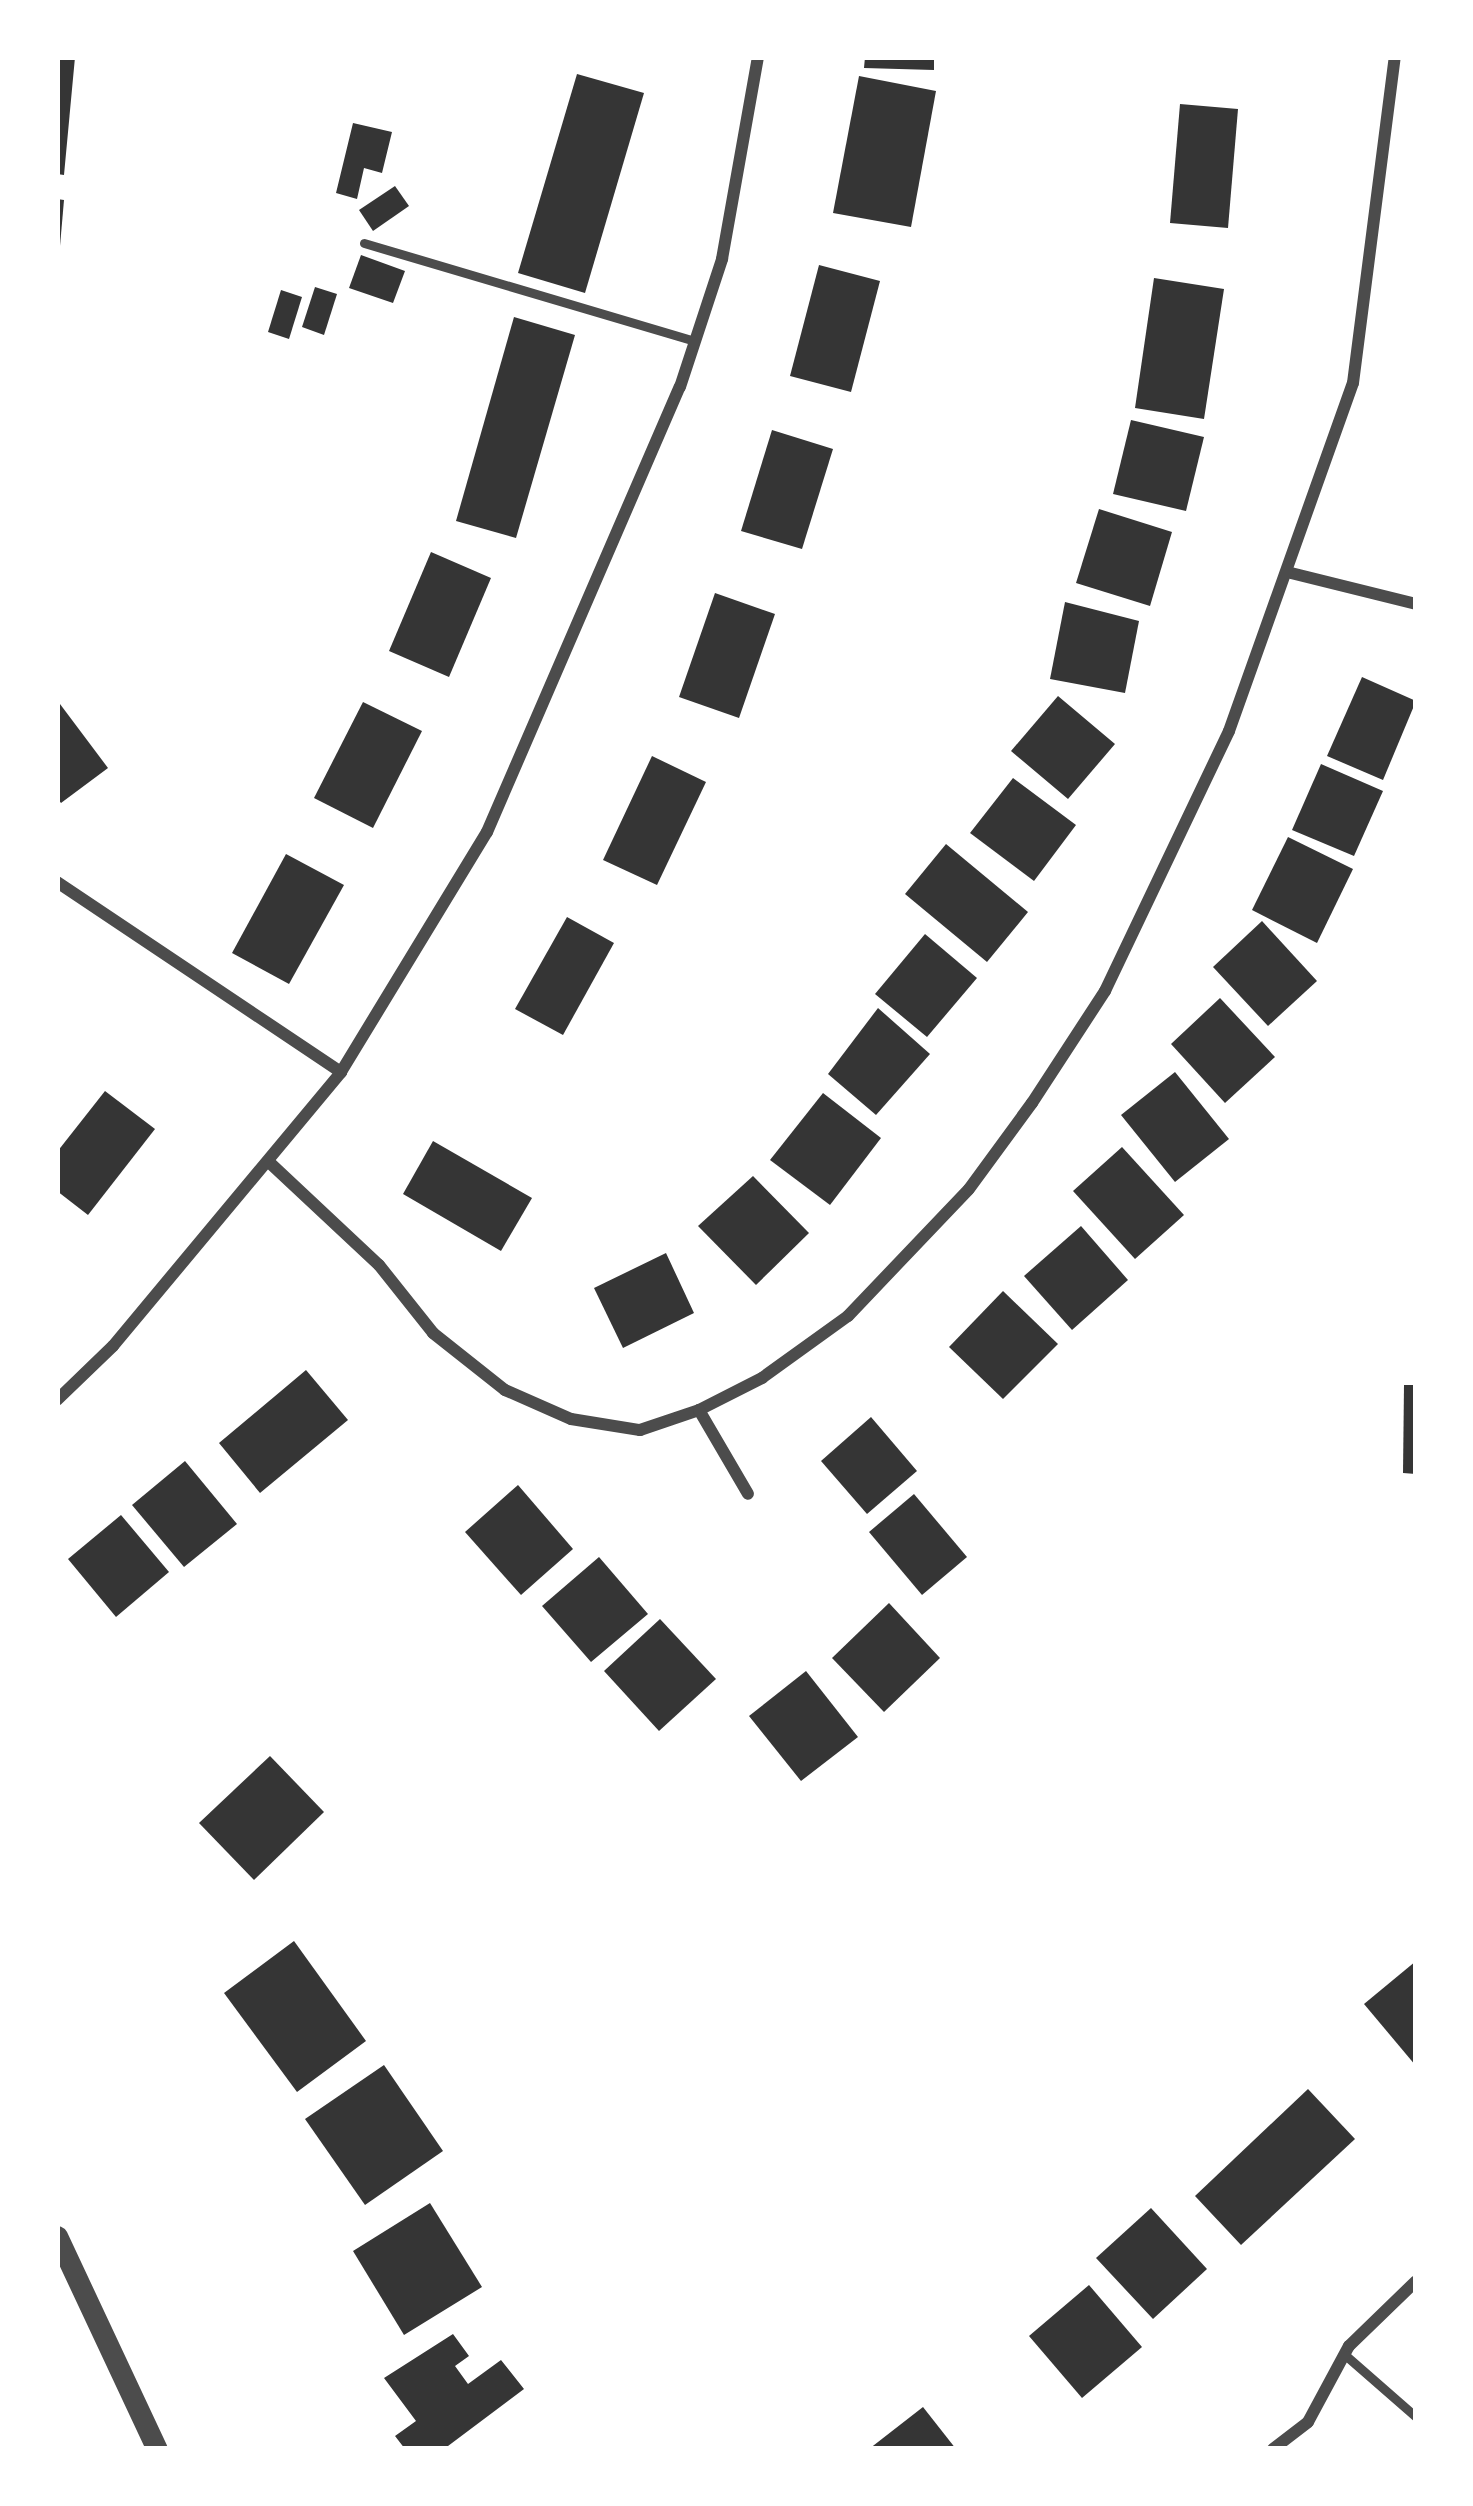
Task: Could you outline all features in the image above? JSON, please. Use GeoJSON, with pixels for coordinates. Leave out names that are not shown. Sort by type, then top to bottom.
{"type":"FeatureCollection","features":[{"type":"Feature","properties":{"kind":"street"},"geometry":{"type":"LineString","coordinates":[[57,1400],[270,1163],[341,1072],[487,832],[590,610],[695,341],[722,259],[758,57]]}},
{"type":"Feature","properties":{"kind":"street"},"geometry":{"type":"LineString","coordinates":[[270,1163],[379,1265],[433,1333],[505,1390],[571,1419],[640,1430],[699,1410],[762,1378],[848,1316],[969,1190],[1032,1103],[1105,991],[1175,854],[1291,572],[1353,383],[1395,57]]}},
{"type":"Feature","properties":{"kind":"street"},"geometry":{"type":"LineString","coordinates":[[1291,572],[1416,604]]}},
{"type":"Feature","properties":{"kind":"street"},"geometry":{"type":"LineString","coordinates":[[57,882],[341,1072]]}},
{"type":"Feature","properties":{"kind":"street"},"geometry":{"type":"LineString","coordinates":[[699,1410],[748,1494]]}},
{"type":"Feature","properties":{"kind":"street"},"geometry":{"type":"LineString","coordinates":[[57,2236],[157,2449]]}},
{"type":"Feature","properties":{"kind":"street"},"geometry":{"type":"LineString","coordinates":[[1274,2449],[1308,2422],[1344,2354],[1416,2281]]}},
{"type":"Feature","properties":{"kind":"lane"},"geometry":{"type":"LineString","coordinates":[[364,243],[695,341]]}},
{"type":"Feature","properties":{"kind":"lane"},"geometry":{"type":"LineString","coordinates":[[1344,2354],[1416,2416]]}},
{"type":"Feature","properties":{"kind":"building"},"geometry":{"type":"Polygon","coordinates":[[[57,57],[75,57],[64,175],[57,174],[57,57]]]}},
{"type":"Feature","properties":{"kind":"building"},"geometry":{"type":"Polygon","coordinates":[[[865,57],[934,57],[934,70],[864,68],[865,57]]]}},
{"type":"Feature","properties":{"kind":"building"},"geometry":{"type":"Polygon","coordinates":[[[577,74],[644,93],[585,293],[518,273],[577,74]]]}},
{"type":"Feature","properties":{"kind":"building"},"geometry":{"type":"Polygon","coordinates":[[[859,76],[936,91],[911,227],[833,213],[859,76]]]}},
{"type":"Feature","properties":{"kind":"building"},"geometry":{"type":"Polygon","coordinates":[[[1180,104],[1238,109],[1228,228],[1170,223],[1180,104]]]}},
{"type":"Feature","properties":{"kind":"building"},"geometry":{"type":"Polygon","coordinates":[[[353,123],[392,132],[382,173],[364,168],[357,199],[336,193],[353,123]]]}},
{"type":"Feature","properties":{"kind":"building"},"geometry":{"type":"Polygon","coordinates":[[[395,186],[409,206],[373,231],[359,210],[395,186]]]}},
{"type":"Feature","properties":{"kind":"building"},"geometry":{"type":"Polygon","coordinates":[[[57,199],[64,200],[60,246],[57,245],[57,199]]]}},
{"type":"Feature","properties":{"kind":"building"},"geometry":{"type":"Polygon","coordinates":[[[361,255],[405,271],[393,303],[349,288],[361,255]]]}},
{"type":"Feature","properties":{"kind":"building"},"geometry":{"type":"Polygon","coordinates":[[[819,265],[880,281],[851,392],[790,376],[819,265]]]}},
{"type":"Feature","properties":{"kind":"building"},"geometry":{"type":"Polygon","coordinates":[[[1154,278],[1224,289],[1204,419],[1135,408],[1154,278]]]}},
{"type":"Feature","properties":{"kind":"building"},"geometry":{"type":"Polygon","coordinates":[[[315,287],[337,294],[324,335],[302,327],[315,287]]]}},
{"type":"Feature","properties":{"kind":"building"},"geometry":{"type":"Polygon","coordinates":[[[281,290],[302,297],[289,339],[268,332],[281,290]]]}},
{"type":"Feature","properties":{"kind":"building"},"geometry":{"type":"Polygon","coordinates":[[[514,317],[575,335],[516,538],[456,521],[514,317]]]}},
{"type":"Feature","properties":{"kind":"building"},"geometry":{"type":"Polygon","coordinates":[[[1131,420],[1204,437],[1186,511],[1113,494],[1131,420]]]}},
{"type":"Feature","properties":{"kind":"building"},"geometry":{"type":"Polygon","coordinates":[[[772,430],[833,449],[802,549],[741,531],[772,430]]]}},
{"type":"Feature","properties":{"kind":"building"},"geometry":{"type":"Polygon","coordinates":[[[1099,509],[1172,532],[1150,606],[1076,583],[1099,509]]]}},
{"type":"Feature","properties":{"kind":"building"},"geometry":{"type":"Polygon","coordinates":[[[431,552],[491,578],[449,677],[389,651],[431,552]]]}},
{"type":"Feature","properties":{"kind":"building"},"geometry":{"type":"Polygon","coordinates":[[[715,593],[775,614],[739,718],[679,697],[715,593]]]}},
{"type":"Feature","properties":{"kind":"building"},"geometry":{"type":"Polygon","coordinates":[[[1065,602],[1139,621],[1125,693],[1050,679],[1065,602]]]}},
{"type":"Feature","properties":{"kind":"building"},"geometry":{"type":"Polygon","coordinates":[[[1362,677],[1416,701],[1383,780],[1327,756],[1362,677]]]}},
{"type":"Feature","properties":{"kind":"building"},"geometry":{"type":"Polygon","coordinates":[[[1058,696],[1115,744],[1068,799],[1011,751],[1058,696]]]}},
{"type":"Feature","properties":{"kind":"building"},"geometry":{"type":"Polygon","coordinates":[[[57,700],[108,768],[61,803],[57,798],[57,700]]]}},
{"type":"Feature","properties":{"kind":"building"},"geometry":{"type":"Polygon","coordinates":[[[363,702],[422,731],[373,828],[314,798],[363,702]]]}},
{"type":"Feature","properties":{"kind":"building"},"geometry":{"type":"Polygon","coordinates":[[[652,756],[706,782],[657,885],[603,860],[652,756]]]}},
{"type":"Feature","properties":{"kind":"building"},"geometry":{"type":"Polygon","coordinates":[[[1321,764],[1383,791],[1354,856],[1292,830],[1321,764]]]}},
{"type":"Feature","properties":{"kind":"building"},"geometry":{"type":"Polygon","coordinates":[[[1013,778],[1076,825],[1034,881],[970,833],[1013,778]]]}},
{"type":"Feature","properties":{"kind":"building"},"geometry":{"type":"Polygon","coordinates":[[[1288,837],[1353,869],[1317,943],[1252,910],[1288,837]]]}},
{"type":"Feature","properties":{"kind":"building"},"geometry":{"type":"Polygon","coordinates":[[[946,844],[1028,912],[987,962],[905,894],[946,844]]]}},
{"type":"Feature","properties":{"kind":"building"},"geometry":{"type":"Polygon","coordinates":[[[286,854],[344,885],[289,984],[232,953],[286,854]]]}},
{"type":"Feature","properties":{"kind":"building"},"geometry":{"type":"Polygon","coordinates":[[[567,917],[614,943],[563,1035],[515,1009],[567,917]]]}},
{"type":"Feature","properties":{"kind":"building"},"geometry":{"type":"Polygon","coordinates":[[[1262,921],[1317,981],[1268,1026],[1213,967],[1262,921]]]}},
{"type":"Feature","properties":{"kind":"building"},"geometry":{"type":"Polygon","coordinates":[[[925,934],[977,978],[927,1037],[875,994],[925,934]]]}},
{"type":"Feature","properties":{"kind":"building"},"geometry":{"type":"Polygon","coordinates":[[[1220,998],[1275,1057],[1225,1103],[1171,1044],[1220,998]]]}},
{"type":"Feature","properties":{"kind":"building"},"geometry":{"type":"Polygon","coordinates":[[[878,1008],[930,1054],[876,1115],[828,1074],[878,1008]]]}},
{"type":"Feature","properties":{"kind":"building"},"geometry":{"type":"Polygon","coordinates":[[[1175,1072],[1229,1139],[1175,1182],[1121,1115],[1175,1072]]]}},
{"type":"Feature","properties":{"kind":"building"},"geometry":{"type":"Polygon","coordinates":[[[105,1091],[155,1129],[88,1215],[57,1191],[57,1152],[105,1091]]]}},
{"type":"Feature","properties":{"kind":"building"},"geometry":{"type":"Polygon","coordinates":[[[823,1093],[881,1138],[830,1205],[770,1160],[823,1093]]]}},
{"type":"Feature","properties":{"kind":"building"},"geometry":{"type":"Polygon","coordinates":[[[433,1141],[532,1198],[501,1251],[403,1194],[433,1141]]]}},
{"type":"Feature","properties":{"kind":"building"},"geometry":{"type":"Polygon","coordinates":[[[1122,1147],[1184,1215],[1135,1259],[1073,1191],[1122,1147]]]}},
{"type":"Feature","properties":{"kind":"building"},"geometry":{"type":"Polygon","coordinates":[[[753,1176],[809,1233],[756,1285],[698,1226],[753,1176]]]}},
{"type":"Feature","properties":{"kind":"building"},"geometry":{"type":"Polygon","coordinates":[[[1081,1226],[1128,1280],[1072,1330],[1024,1276],[1081,1226]]]}},
{"type":"Feature","properties":{"kind":"building"},"geometry":{"type":"Polygon","coordinates":[[[666,1253],[694,1313],[623,1348],[594,1288],[666,1253]]]}},
{"type":"Feature","properties":{"kind":"building"},"geometry":{"type":"Polygon","coordinates":[[[1003,1291],[1058,1344],[1003,1399],[949,1347],[1003,1291]]]}},
{"type":"Feature","properties":{"kind":"building"},"geometry":{"type":"Polygon","coordinates":[[[306,1370],[348,1420],[260,1493],[219,1443],[306,1370]]]}},
{"type":"Feature","properties":{"kind":"building"},"geometry":{"type":"Polygon","coordinates":[[[1404,1385],[1416,1385],[1416,1474],[1403,1473],[1404,1385]]]}},
{"type":"Feature","properties":{"kind":"building"},"geometry":{"type":"Polygon","coordinates":[[[871,1417],[917,1471],[867,1514],[821,1461],[871,1417]]]}},
{"type":"Feature","properties":{"kind":"building"},"geometry":{"type":"Polygon","coordinates":[[[185,1461],[237,1524],[184,1567],[132,1505],[185,1461]]]}},
{"type":"Feature","properties":{"kind":"building"},"geometry":{"type":"Polygon","coordinates":[[[518,1485],[573,1549],[521,1595],[465,1532],[518,1485]]]}},
{"type":"Feature","properties":{"kind":"building"},"geometry":{"type":"Polygon","coordinates":[[[914,1494],[967,1557],[922,1595],[869,1532],[914,1494]]]}},
{"type":"Feature","properties":{"kind":"building"},"geometry":{"type":"Polygon","coordinates":[[[121,1515],[169,1572],[116,1617],[68,1559],[121,1515]]]}},
{"type":"Feature","properties":{"kind":"building"},"geometry":{"type":"Polygon","coordinates":[[[599,1557],[648,1614],[591,1662],[542,1606],[599,1557]]]}},
{"type":"Feature","properties":{"kind":"building"},"geometry":{"type":"Polygon","coordinates":[[[889,1603],[940,1658],[884,1712],[832,1658],[889,1603]]]}},
{"type":"Feature","properties":{"kind":"building"},"geometry":{"type":"Polygon","coordinates":[[[660,1619],[716,1679],[659,1731],[604,1671],[660,1619]]]}},
{"type":"Feature","properties":{"kind":"building"},"geometry":{"type":"Polygon","coordinates":[[[806,1671],[858,1737],[801,1781],[749,1716],[806,1671]]]}},
{"type":"Feature","properties":{"kind":"building"},"geometry":{"type":"Polygon","coordinates":[[[270,1756],[324,1812],[254,1880],[199,1823],[270,1756]]]}},
{"type":"Feature","properties":{"kind":"building"},"geometry":{"type":"Polygon","coordinates":[[[294,1941],[366,2041],[297,2092],[224,1993],[294,1941]]]}},
{"type":"Feature","properties":{"kind":"building"},"geometry":{"type":"Polygon","coordinates":[[[1416,1961],[1416,2066],[1364,2004],[1416,1961]]]}},
{"type":"Feature","properties":{"kind":"building"},"geometry":{"type":"Polygon","coordinates":[[[384,2065],[443,2151],[365,2205],[305,2119],[384,2065]]]}},
{"type":"Feature","properties":{"kind":"building"},"geometry":{"type":"Polygon","coordinates":[[[1308,2089],[1355,2139],[1241,2245],[1195,2196],[1308,2089]]]}},
{"type":"Feature","properties":{"kind":"building"},"geometry":{"type":"Polygon","coordinates":[[[430,2203],[482,2287],[404,2335],[353,2251],[430,2203]]]}},
{"type":"Feature","properties":{"kind":"building"},"geometry":{"type":"Polygon","coordinates":[[[1151,2208],[1207,2269],[1153,2319],[1096,2258],[1151,2208]]]}},
{"type":"Feature","properties":{"kind":"building"},"geometry":{"type":"Polygon","coordinates":[[[1089,2285],[1142,2347],[1082,2398],[1029,2336],[1089,2285]]]}},
{"type":"Feature","properties":{"kind":"building"},"geometry":{"type":"Polygon","coordinates":[[[453,2334],[469,2356],[455,2366],[468,2384],[501,2360],[524,2389],[444,2449],[405,2449],[395,2436],[416,2421],[384,2378],[453,2334]]]}},
{"type":"Feature","properties":{"kind":"building"},"geometry":{"type":"Polygon","coordinates":[[[923,2407],[956,2449],[869,2449],[923,2407]]]}}]}
